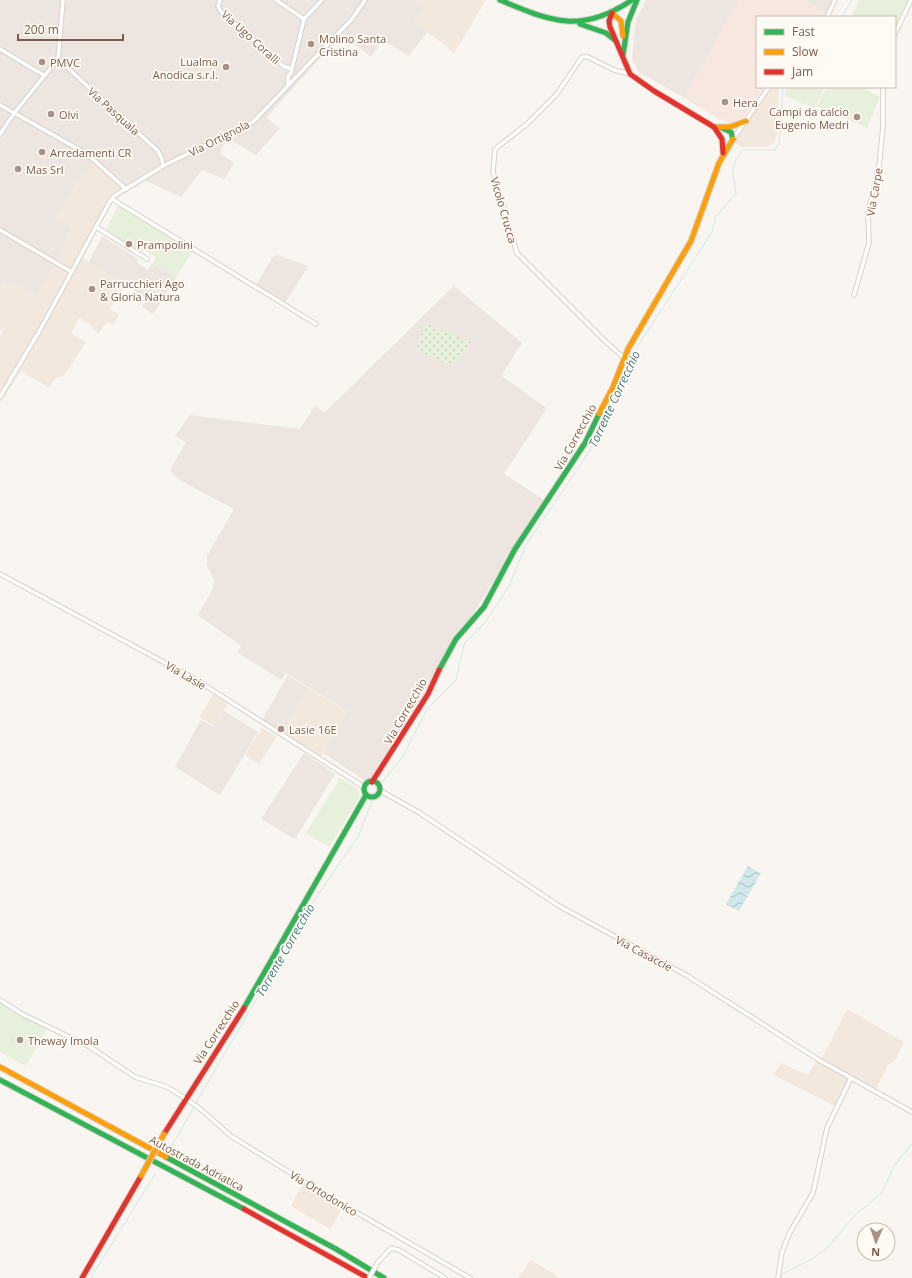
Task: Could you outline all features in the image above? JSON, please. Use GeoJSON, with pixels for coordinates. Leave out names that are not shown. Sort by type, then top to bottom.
{"type":"FeatureCollection","features":[{"type":"Feature","properties":{"kind":"main road"},"geometry":{"type":"LineString","coordinates":[[500,0],[551,20],[578,23],[606,33],[616,42]]}},
{"type":"Feature","properties":{"kind":"main road"},"geometry":{"type":"LineString","coordinates":[[578,23],[594,20],[612,13],[632,0]]}},
{"type":"Feature","properties":{"kind":"main road"},"geometry":{"type":"LineString","coordinates":[[623,56],[628,22],[637,0]]}},
{"type":"Feature","properties":{"kind":"main road"},"geometry":{"type":"LineString","coordinates":[[612,13],[608,21],[630,74],[654,91],[721,131],[729,139],[733,139]]}},
{"type":"Feature","properties":{"kind":"main road"},"geometry":{"type":"LineString","coordinates":[[612,13],[622,21],[624,47]]}},
{"type":"Feature","properties":{"kind":"main road"},"geometry":{"type":"LineString","coordinates":[[721,131],[746,121]]}},
{"type":"Feature","properties":{"kind":"main road"},"geometry":{"type":"LineString","coordinates":[[721,131],[724,145],[723,154]]}},
{"type":"Feature","properties":{"kind":"main road","name":"Via Correcchio"},"geometry":{"type":"LineString","coordinates":[[364,787],[368,783],[372,782],[428,694],[452,646],[484,607],[515,549],[585,443],[613,387],[624,358],[691,241],[699,223],[713,179],[723,154],[733,139]]}},
{"type":"Feature","properties":{"kind":"main road"},"geometry":{"type":"LineString","coordinates":[[364,787],[366,795],[371,797],[376,796],[379,790],[376,784],[372,782]]}},
{"type":"Feature","properties":{"kind":"main road","name":"Via Correcchio"},"geometry":{"type":"LineString","coordinates":[[82,1278],[185,1099],[247,1003],[366,795]]}},
{"type":"Feature","properties":{"kind":"main road","name":"Autostrada Adriatica"},"geometry":{"type":"LineString","coordinates":[[0,1067],[336,1249],[384,1278]]}},
{"type":"Feature","properties":{"kind":"main road","name":"Autostrada Adriatica"},"geometry":{"type":"LineString","coordinates":[[0,1080],[258,1216],[368,1278]]}},
{"type":"Feature","properties":{"kind":"street"},"geometry":{"type":"LineString","coordinates":[[0,134],[15,112],[58,59],[63,0]]}},
{"type":"Feature","properties":{"kind":"street","name":"Via Ugo Coralli"},"geometry":{"type":"LineString","coordinates":[[220,0],[218,6],[221,12],[283,66],[291,69]]}},
{"type":"Feature","properties":{"kind":"street"},"geometry":{"type":"LineString","coordinates":[[276,0],[304,20]]}},
{"type":"Feature","properties":{"kind":"street"},"geometry":{"type":"LineString","coordinates":[[322,0],[304,20],[291,73],[288,76],[291,81],[296,78],[352,19],[365,0]]}},
{"type":"Feature","properties":{"kind":"street"},"geometry":{"type":"LineString","coordinates":[[827,16],[835,0]]}},
{"type":"Feature","properties":{"kind":"street"},"geometry":{"type":"LineString","coordinates":[[896,32],[911,0]]}},
{"type":"Feature","properties":{"kind":"street"},"geometry":{"type":"LineString","coordinates":[[0,49],[45,76]]}},
{"type":"Feature","properties":{"kind":"street","name":"Vicolo Crucca"},"geometry":{"type":"LineString","coordinates":[[624,358],[603,339],[518,253],[495,181],[493,154],[498,145],[527,124],[556,95],[582,58],[588,57],[614,70],[630,74]]}},
{"type":"Feature","properties":{"kind":"street","name":"Via Pasquala"},"geometry":{"type":"LineString","coordinates":[[58,59],[158,151],[162,159],[163,166]]}},
{"type":"Feature","properties":{"kind":"street"},"geometry":{"type":"LineString","coordinates":[[291,73],[294,74],[296,78]]}},
{"type":"Feature","properties":{"kind":"street","name":"Via Ortignola"},"geometry":{"type":"LineString","coordinates":[[163,166],[253,122],[291,81]]}},
{"type":"Feature","properties":{"kind":"street","name":"Via Correcchio"},"geometry":{"type":"LineString","coordinates":[[733,139],[768,88]]}},
{"type":"Feature","properties":{"kind":"street","name":"Via Carpe"},"geometry":{"type":"LineString","coordinates":[[854,295],[869,243],[868,212],[878,167],[883,127],[883,88]]}},
{"type":"Feature","properties":{"kind":"street"},"geometry":{"type":"LineString","coordinates":[[0,105],[15,112],[86,154],[126,189]]}},
{"type":"Feature","properties":{"kind":"street"},"geometry":{"type":"LineString","coordinates":[[0,397],[40,330],[112,199],[163,166]]}},
{"type":"Feature","properties":{"kind":"street"},"geometry":{"type":"LineString","coordinates":[[112,199],[316,324]]}},
{"type":"Feature","properties":{"kind":"street"},"geometry":{"type":"LineString","coordinates":[[96,227],[147,259]]}},
{"type":"Feature","properties":{"kind":"street"},"geometry":{"type":"LineString","coordinates":[[0,230],[72,272]]}},
{"type":"Feature","properties":{"kind":"street","name":"Via Lasie"},"geometry":{"type":"LineString","coordinates":[[0,574],[195,680],[364,787]]}},
{"type":"Feature","properties":{"kind":"street","name":"Via Casaccie"},"geometry":{"type":"LineString","coordinates":[[379,790],[420,813],[553,902],[703,985],[819,1060],[912,1112]]}},
{"type":"Feature","properties":{"kind":"street","name":"Via Ortodonico"},"geometry":{"type":"LineString","coordinates":[[0,1000],[24,1015],[90,1047],[135,1077],[167,1087],[198,1107],[231,1136],[335,1200],[469,1278]]}},
{"type":"Feature","properties":{"kind":"street"},"geometry":{"type":"LineString","coordinates":[[778,1278],[782,1252],[790,1232],[813,1193],[827,1128],[851,1078]]}},
{"type":"Feature","properties":{"kind":"street"},"geometry":{"type":"LineString","coordinates":[[368,1278],[378,1262],[391,1248],[399,1250],[445,1278]]}},
{"type":"Feature","properties":{"kind":"shaded area"},"geometry":{"type":"Polygon","coordinates":[[[0,0],[415,0],[414,1],[424,8],[413,23],[427,32],[409,56],[383,40],[371,57],[342,34],[266,118],[280,128],[256,155],[227,138],[220,153],[234,163],[224,179],[202,170],[181,197],[146,181],[130,190],[95,162],[75,185],[56,219],[71,229],[59,257],[37,296],[9,280],[4,282],[0,289],[0,0]]]}},
{"type":"Feature","properties":{"kind":"shaded area"},"geometry":{"type":"Polygon","coordinates":[[[486,0],[454,53],[436,38],[413,23],[424,8],[414,1],[486,0]]]}},
{"type":"Feature","properties":{"kind":"shaded area"},"geometry":{"type":"Polygon","coordinates":[[[646,0],[739,0],[684,98],[639,72],[632,59],[636,20],[646,0]]]}},
{"type":"Feature","properties":{"kind":"shaded area"},"geometry":{"type":"Polygon","coordinates":[[[739,0],[807,0],[829,16],[756,16],[756,88],[764,88],[743,118],[730,123],[716,117],[684,98],[739,0]]]}},
{"type":"Feature","properties":{"kind":"shaded area"},"geometry":{"type":"Polygon","coordinates":[[[807,0],[837,0],[829,16],[807,0]]]}},
{"type":"Feature","properties":{"kind":"shaded area"},"geometry":{"type":"Polygon","coordinates":[[[770,88],[779,88],[777,134],[774,143],[767,147],[742,147],[733,142],[770,88]]]}},
{"type":"Feature","properties":{"kind":"shaded area"},"geometry":{"type":"Polygon","coordinates":[[[95,162],[130,190],[112,202],[83,258],[125,285],[109,310],[119,314],[114,324],[106,323],[98,334],[91,325],[79,318],[71,333],[86,342],[64,376],[55,378],[49,388],[21,371],[0,403],[0,337],[3,332],[0,330],[0,289],[4,282],[9,280],[37,295],[59,257],[71,230],[56,219],[75,185],[95,162]]]}},
{"type":"Feature","properties":{"kind":"shaded area"},"geometry":{"type":"Polygon","coordinates":[[[102,236],[137,258],[138,263],[148,270],[152,263],[176,278],[153,314],[142,307],[147,299],[89,262],[102,236]]]}},
{"type":"Feature","properties":{"kind":"shaded area"},"geometry":{"type":"Polygon","coordinates":[[[277,255],[308,266],[286,302],[256,285],[273,257],[277,255]]]}},
{"type":"Feature","properties":{"kind":"shaded area"},"geometry":{"type":"Polygon","coordinates":[[[454,286],[522,343],[501,376],[547,408],[504,474],[544,500],[368,782],[323,753],[347,711],[286,673],[281,680],[237,652],[241,646],[198,615],[213,588],[214,580],[207,565],[207,556],[234,509],[181,481],[170,470],[186,442],[175,436],[190,415],[300,429],[315,406],[325,412],[454,286]]]}},
{"type":"Feature","properties":{"kind":"shaded area"},"geometry":{"type":"Polygon","coordinates":[[[288,675],[308,688],[283,732],[262,720],[288,675]]]}},
{"type":"Feature","properties":{"kind":"shaded area"},"geometry":{"type":"Polygon","coordinates":[[[308,688],[347,711],[320,758],[282,734],[308,688]]]}},
{"type":"Feature","properties":{"kind":"shaded area"},"geometry":{"type":"Polygon","coordinates":[[[213,694],[228,703],[215,726],[200,716],[213,694]]]}},
{"type":"Feature","properties":{"kind":"shaded area"},"geometry":{"type":"Polygon","coordinates":[[[224,711],[258,732],[220,795],[175,767],[201,720],[214,727],[224,711]]]}},
{"type":"Feature","properties":{"kind":"shaded area"},"geometry":{"type":"Polygon","coordinates":[[[262,728],[277,736],[259,764],[245,755],[262,728]]]}},
{"type":"Feature","properties":{"kind":"shaded area"},"geometry":{"type":"Polygon","coordinates":[[[304,753],[335,774],[295,839],[261,819],[304,753]]]}},
{"type":"Feature","properties":{"kind":"shaded area"},"geometry":{"type":"Polygon","coordinates":[[[847,1009],[904,1042],[896,1059],[888,1065],[875,1091],[852,1079],[836,1107],[774,1075],[781,1063],[808,1075],[815,1063],[821,1060],[847,1009]]]}},
{"type":"Feature","properties":{"kind":"shaded area"},"geometry":{"type":"Polygon","coordinates":[[[303,1183],[343,1208],[330,1229],[291,1206],[303,1183]]]}},
{"type":"Feature","properties":{"kind":"shaded area"},"geometry":{"type":"Polygon","coordinates":[[[530,1260],[555,1274],[558,1278],[518,1278],[530,1260]]]}},
{"type":"Feature","properties":{"kind":"green space"},"geometry":{"type":"Polygon","coordinates":[[[859,0],[908,0],[896,28],[896,16],[851,16],[859,0]]]}},
{"type":"Feature","properties":{"kind":"green space"},"geometry":{"type":"Polygon","coordinates":[[[786,88],[824,88],[814,108],[785,96],[786,88]]]}},
{"type":"Feature","properties":{"kind":"green space","name":"Campi da calcio Eugenio Medri"},"geometry":{"type":"Polygon","coordinates":[[[826,88],[863,88],[880,97],[867,128],[817,106],[826,88]]]}},
{"type":"Feature","properties":{"kind":"green space"},"geometry":{"type":"Polygon","coordinates":[[[118,206],[193,251],[175,278],[153,263],[156,257],[144,250],[141,252],[106,230],[118,206]]]}},
{"type":"Feature","properties":{"kind":"green space"},"geometry":{"type":"Polygon","coordinates":[[[426,324],[471,342],[457,362],[449,365],[415,349],[426,324]]]}},
{"type":"Feature","properties":{"kind":"green space"},"geometry":{"type":"Polygon","coordinates":[[[340,778],[358,789],[359,798],[329,847],[306,833],[340,778]]]}},
{"type":"Feature","properties":{"kind":"green space","name":"Theway Imola"},"geometry":{"type":"Polygon","coordinates":[[[0,1003],[47,1028],[26,1066],[0,1052],[0,1003]]]}},
{"type":"Feature","properties":{"kind":"water"},"geometry":{"type":"Polygon","coordinates":[[[748,866],[761,873],[739,911],[726,904],[748,866]]]}},
{"type":"Feature","properties":{"kind":"waterway","name":"Torrente Correcchio"},"geometry":{"type":"LineString","coordinates":[[843,16],[852,0]]}},
{"type":"Feature","properties":{"kind":"waterway","name":"Torrente Correcchio"},"geometry":{"type":"LineString","coordinates":[[380,785],[403,756],[427,709],[456,680],[464,644],[486,621],[509,586],[526,545],[589,452],[616,398],[634,352],[712,232],[716,216],[736,194],[733,170],[738,156],[743,150],[775,150],[779,144],[783,88]]}},
{"type":"Feature","properties":{"kind":"waterway","name":"Torrente Correcchio"},"geometry":{"type":"LineString","coordinates":[[196,1103],[313,902],[359,835],[373,798]]}},
{"type":"Feature","properties":{"kind":"waterway","name":"Torrente Correcchio"},"geometry":{"type":"LineString","coordinates":[[169,1150],[194,1107]]}},
{"type":"Feature","properties":{"kind":"waterway"},"geometry":{"type":"LineString","coordinates":[[781,1278],[782,1274],[814,1258],[828,1247],[856,1214],[882,1193],[894,1166],[912,1144]]}},
{"type":"Feature","properties":{"kind":"waterway","name":"Torrente Correcchio"},"geometry":{"type":"LineString","coordinates":[[91,1278],[155,1174]]}},
{"type":"Feature","properties":{"kind":"traffic: fast"},"geometry":{"type":"LineString","coordinates":[[500,0],[551,19],[567,21],[582,21],[598,17],[614,11],[632,0]]}},
{"type":"Feature","properties":{"kind":"traffic: fast"},"geometry":{"type":"LineString","coordinates":[[623,55],[628,22],[637,0]]}},
{"type":"Feature","properties":{"kind":"traffic: fast"},"geometry":{"type":"LineString","coordinates":[[580,24],[606,33],[616,41]]}},
{"type":"Feature","properties":{"kind":"traffic: fast"},"geometry":{"type":"LineString","coordinates":[[722,128],[731,132],[733,139]]}},
{"type":"Feature","properties":{"kind":"traffic: fast"},"geometry":{"type":"LineString","coordinates":[[439,670],[456,639],[484,607],[515,549],[585,443],[599,414]]}},
{"type":"Feature","properties":{"kind":"traffic: fast"},"geometry":{"type":"LineString","coordinates":[[372,781],[379,786],[380,789],[375,796],[372,797],[365,792],[364,789],[369,782],[372,781]]}},
{"type":"Feature","properties":{"kind":"traffic: fast"},"geometry":{"type":"LineString","coordinates":[[244,1008],[366,795]]}},
{"type":"Feature","properties":{"kind":"traffic: fast"},"geometry":{"type":"LineString","coordinates":[[0,1080],[244,1209]]}},
{"type":"Feature","properties":{"kind":"traffic: fast"},"geometry":{"type":"LineString","coordinates":[[166,1157],[336,1249],[384,1278]]}},
{"type":"Feature","properties":{"kind":"traffic: slow"},"geometry":{"type":"LineString","coordinates":[[612,13],[621,21],[623,36]]}},
{"type":"Feature","properties":{"kind":"traffic: slow"},"geometry":{"type":"LineString","coordinates":[[714,127],[730,127],[746,121]]}},
{"type":"Feature","properties":{"kind":"traffic: slow"},"geometry":{"type":"LineString","coordinates":[[599,414],[613,387],[628,349],[691,241],[719,163],[733,139]]}},
{"type":"Feature","properties":{"kind":"traffic: slow"},"geometry":{"type":"LineString","coordinates":[[0,1067],[166,1157]]}},
{"type":"Feature","properties":{"kind":"traffic: slow"},"geometry":{"type":"LineString","coordinates":[[141,1176],[164,1134]]}},
{"type":"Feature","properties":{"kind":"traffic: jam"},"geometry":{"type":"LineString","coordinates":[[612,13],[609,21],[610,27],[630,74],[654,91],[714,127],[722,139],[723,153]]}},
{"type":"Feature","properties":{"kind":"traffic: jam"},"geometry":{"type":"LineString","coordinates":[[372,782],[428,694],[439,670]]}},
{"type":"Feature","properties":{"kind":"traffic: jam"},"geometry":{"type":"LineString","coordinates":[[164,1134],[244,1008]]}},
{"type":"Feature","properties":{"kind":"traffic: jam"},"geometry":{"type":"LineString","coordinates":[[82,1278],[141,1176]]}},
{"type":"Feature","properties":{"kind":"traffic: jam"},"geometry":{"type":"LineString","coordinates":[[244,1209],[368,1278]]}},
{"type":"Feature","properties":{"kind":"place","name":"Molino Santa Cristina"},"geometry":{"type":"Point","coordinates":[311,44]}},
{"type":"Feature","properties":{"kind":"place","name":"PMVC"},"geometry":{"type":"Point","coordinates":[42,62]}},
{"type":"Feature","properties":{"kind":"place","name":"Lualma Anodica s.r.l."},"geometry":{"type":"Point","coordinates":[226,67]}},
{"type":"Feature","properties":{"kind":"place","name":"Hera"},"geometry":{"type":"Point","coordinates":[725,102]}},
{"type":"Feature","properties":{"kind":"place","name":"Olvi"},"geometry":{"type":"Point","coordinates":[51,114]}},
{"type":"Feature","properties":{"kind":"place","name":"Campi da calcio Eugenio Medri"},"geometry":{"type":"Point","coordinates":[857,117]}},
{"type":"Feature","properties":{"kind":"place","name":"Arredamenti CR"},"geometry":{"type":"Point","coordinates":[42,152]}},
{"type":"Feature","properties":{"kind":"place","name":"Mas Srl"},"geometry":{"type":"Point","coordinates":[18,169]}},
{"type":"Feature","properties":{"kind":"place","name":"Prampolini"},"geometry":{"type":"Point","coordinates":[129,244]}},
{"type":"Feature","properties":{"kind":"place","name":"Parrucchieri Ago & Gloria Natura"},"geometry":{"type":"Point","coordinates":[92,289]}},
{"type":"Feature","properties":{"kind":"place","name":"Lasie 16E"},"geometry":{"type":"Point","coordinates":[281,729]}},
{"type":"Feature","properties":{"kind":"place","name":"Theway Imola"},"geometry":{"type":"Point","coordinates":[20,1040]}}]}
